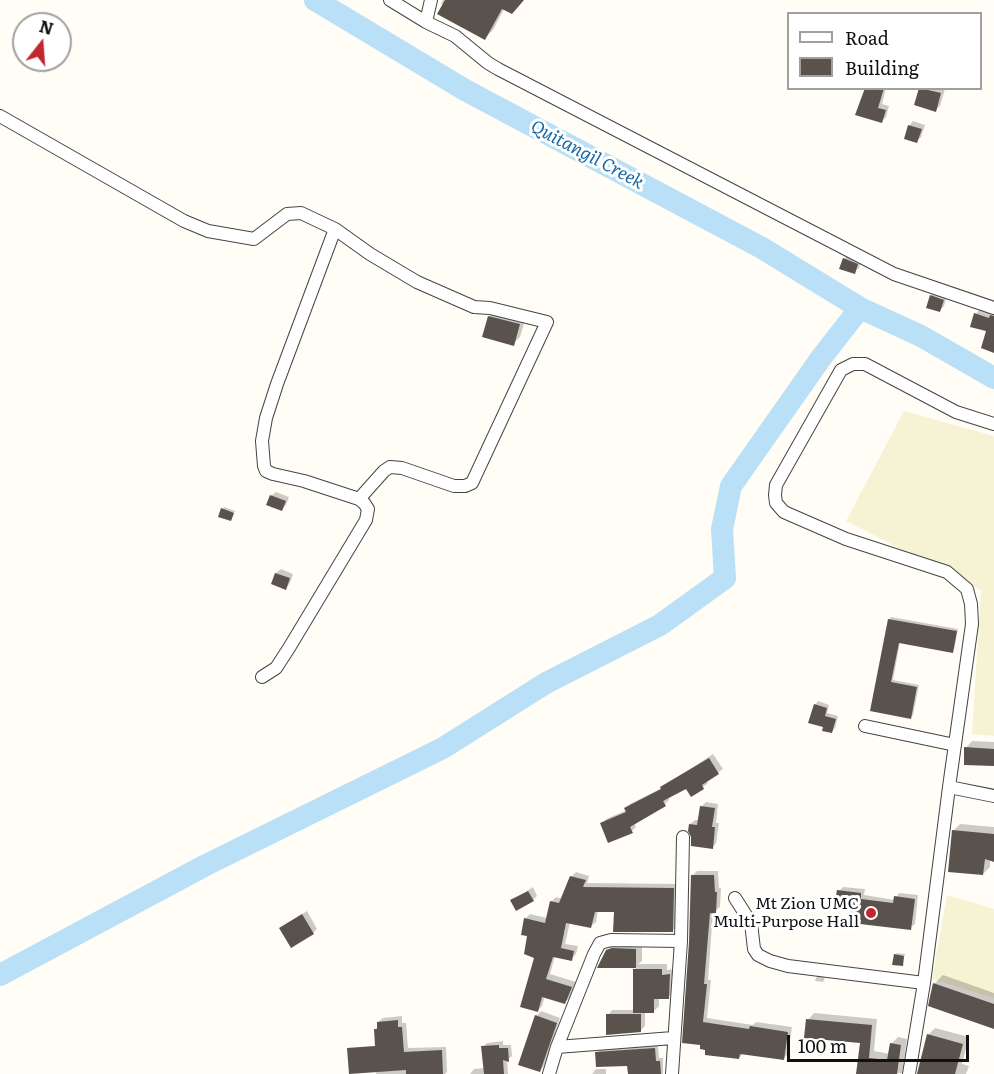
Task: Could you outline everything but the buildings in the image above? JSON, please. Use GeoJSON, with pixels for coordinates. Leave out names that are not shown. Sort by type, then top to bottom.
{"type":"FeatureCollection","features":[{"type":"Feature","properties":{"kind":"street"},"geometry":{"type":"LineString","coordinates":[[390,0],[426,22],[455,36],[498,69],[894,274],[994,308]]}},
{"type":"Feature","properties":{"kind":"street"},"geometry":{"type":"LineString","coordinates":[[426,22],[431,0]]}},
{"type":"Feature","properties":{"kind":"street"},"geometry":{"type":"LineString","coordinates":[[0,116],[184,221],[208,231],[254,239],[287,214],[301,213],[335,230],[417,282],[474,307],[490,308],[547,322],[472,483],[465,486],[454,486],[402,468],[390,467],[359,498]]}},
{"type":"Feature","properties":{"kind":"street"},"geometry":{"type":"LineString","coordinates":[[262,677],[276,668],[289,648],[366,520],[368,509],[359,498],[266,471],[262,450],[266,418],[274,392],[335,230]]}},
{"type":"Feature","properties":{"kind":"street"},"geometry":{"type":"LineString","coordinates":[[909,1074],[924,983],[972,624],[971,604],[967,589],[947,572],[846,539],[784,512],[776,503],[776,485],[841,370],[853,364],[865,363],[956,412],[994,424]]}},
{"type":"Feature","properties":{"kind":"street"},"geometry":{"type":"LineString","coordinates":[[865,726],[954,746]]}},
{"type":"Feature","properties":{"kind":"street"},"geometry":{"type":"LineString","coordinates":[[949,787],[994,796]]}},
{"type":"Feature","properties":{"kind":"street"},"geometry":{"type":"LineString","coordinates":[[672,1074],[681,941],[683,837]]}},
{"type":"Feature","properties":{"kind":"street"},"geometry":{"type":"LineString","coordinates":[[735,898],[751,923],[754,949],[758,955],[770,961],[788,966],[924,983]]}},
{"type":"Feature","properties":{"kind":"street"},"geometry":{"type":"LineString","coordinates":[[549,1074],[557,1047],[600,943],[611,940],[681,941]]}},
{"type":"Feature","properties":{"kind":"street"},"geometry":{"type":"LineString","coordinates":[[557,1047],[673,1038]]}},
{"type":"Feature","properties":{"kind":"shaded area"},"geometry":{"type":"Polygon","coordinates":[[[904,411],[994,436],[994,736],[972,734],[981,590],[846,521],[904,411]]]}},
{"type":"Feature","properties":{"kind":"shaded area"},"geometry":{"type":"Polygon","coordinates":[[[947,895],[994,909],[994,998],[932,979],[947,895]]]}},
{"type":"Feature","properties":{"kind":"waterway","name":"Quitangil Creek"},"geometry":{"type":"LineString","coordinates":[[315,0],[465,90],[762,248],[860,308],[921,336],[994,378]]}},
{"type":"Feature","properties":{"kind":"waterway"},"geometry":{"type":"LineString","coordinates":[[0,975],[206,865],[443,748],[546,683],[660,625],[725,578],[722,529],[731,486],[821,358],[860,308]]}},
{"type":"Feature","properties":{"kind":"place","name":"Mt Zion UMC Multi-Purpose Hall"},"geometry":{"type":"Point","coordinates":[871,913]}}]}
